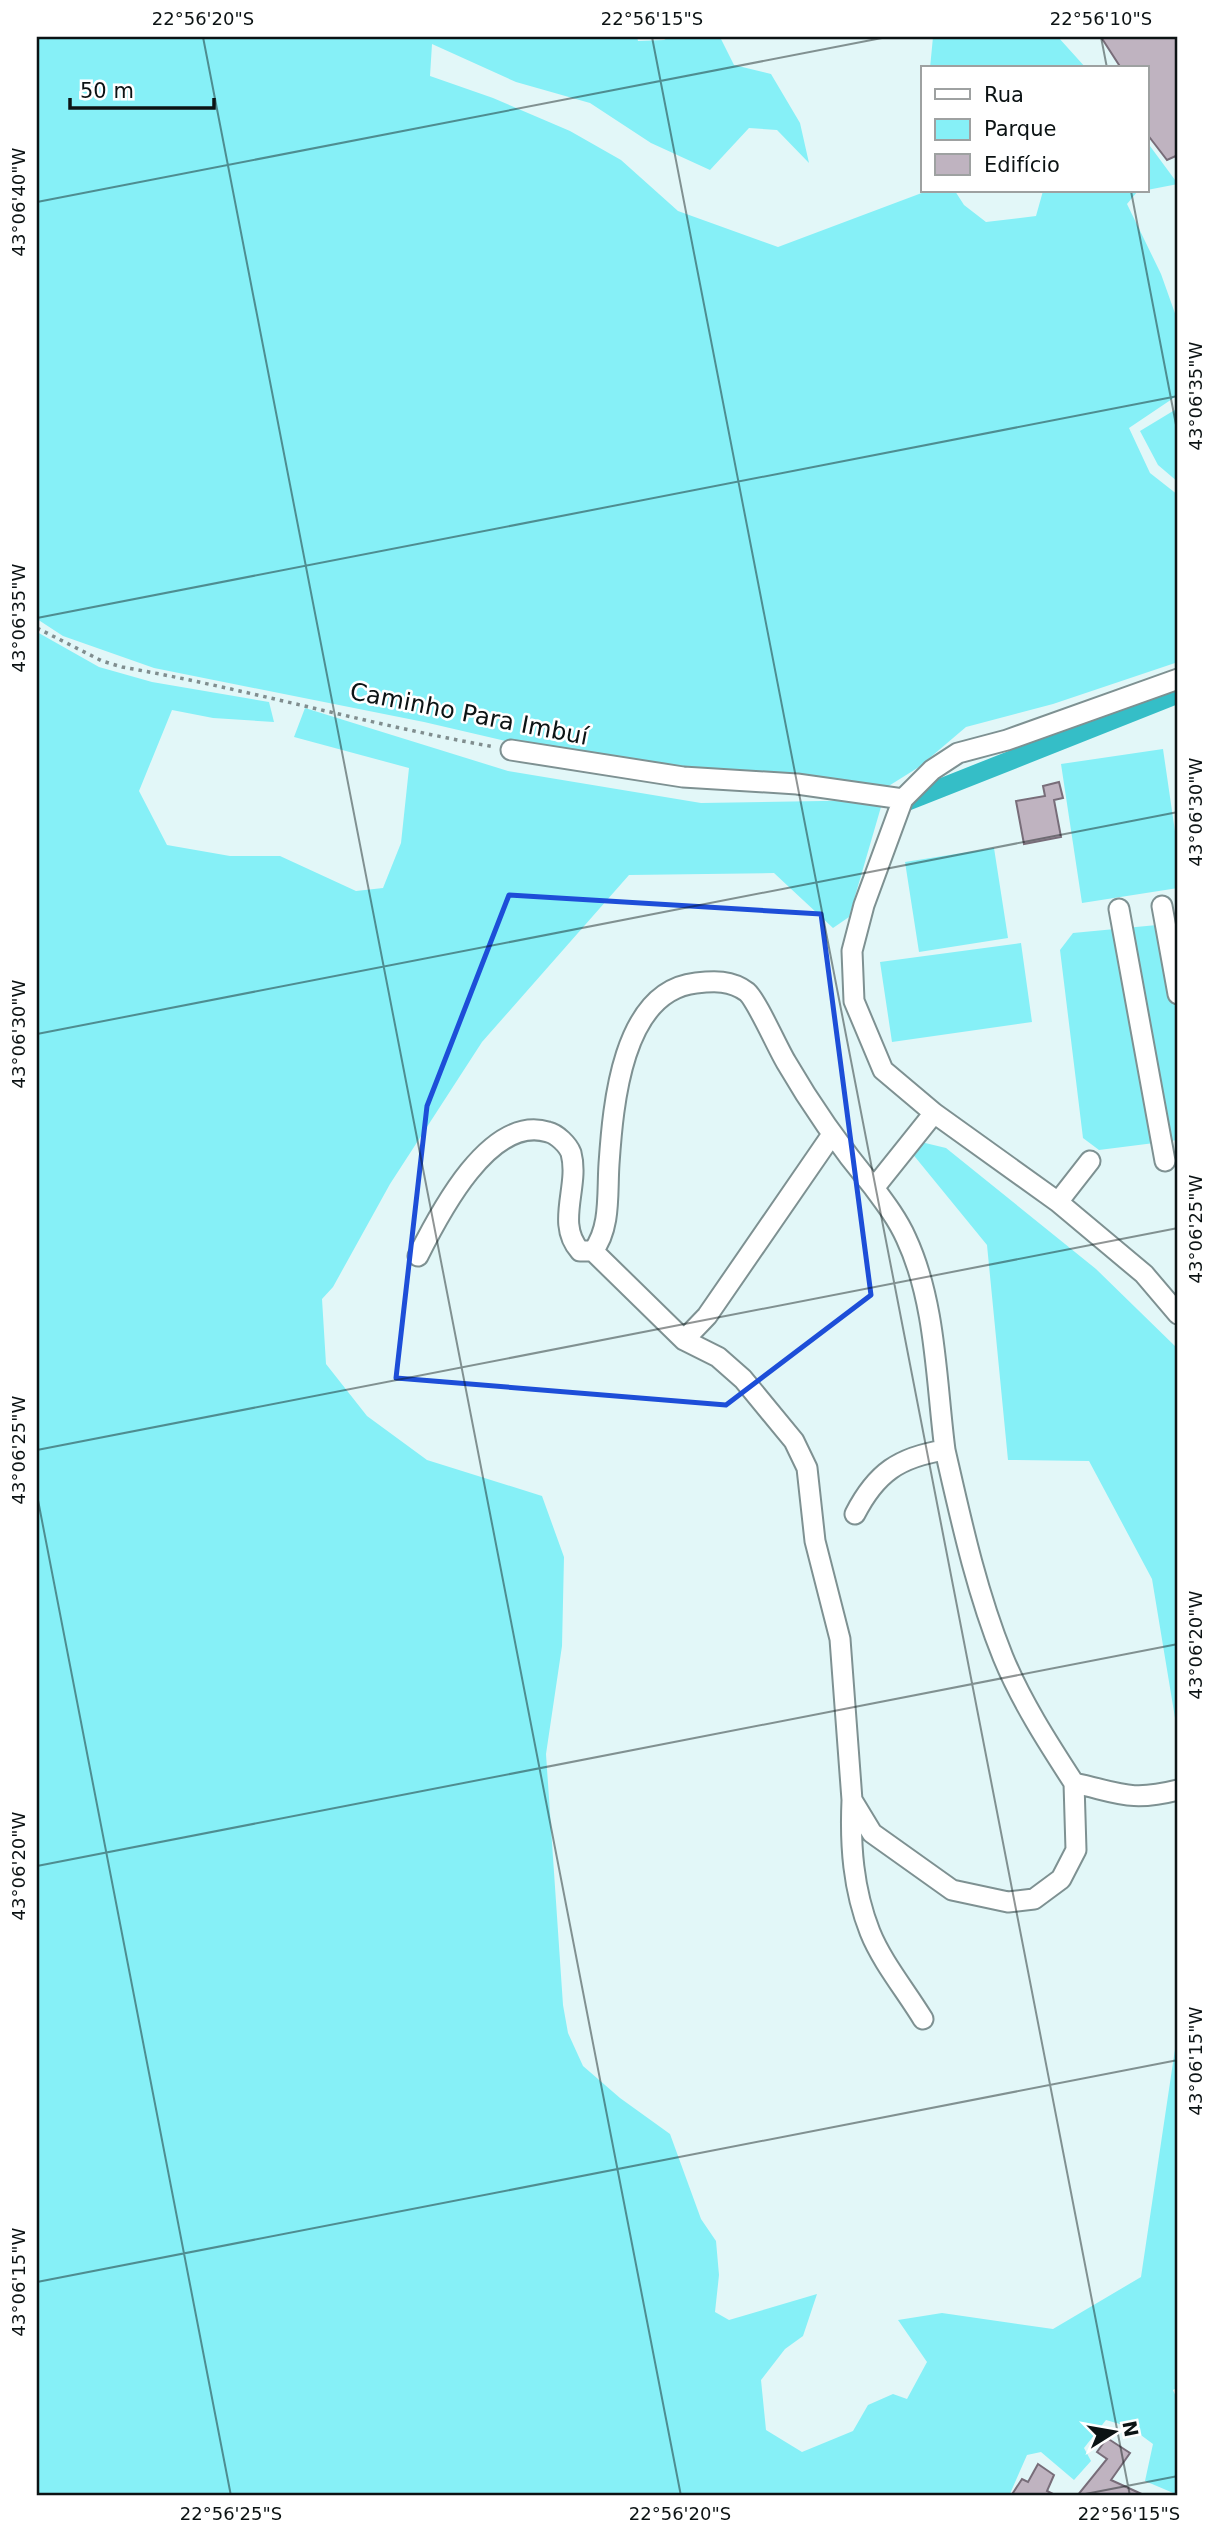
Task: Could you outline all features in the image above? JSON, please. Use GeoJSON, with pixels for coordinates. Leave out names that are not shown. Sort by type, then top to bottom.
{"type":"FeatureCollection","features":[{"type":"Feature","properties":{"kind":"street"},"geometry":{"type":"LineString","coordinates":[[1178,679],[1007,740],[958,754],[932,770],[903,799],[864,905],[852,951],[854,1001],[883,1070],[934,1113],[1058,1202],[1144,1273],[1178,1314]]}},
{"type":"Feature","properties":{"kind":"street","name":"Caminho Para Imbuí"},"geometry":{"type":"LineString","coordinates":[[511,750],[683,777],[797,784],[903,799]]}},
{"type":"Feature","properties":{"kind":"street"},"geometry":{"type":"LineString","coordinates":[[1162,906],[1178,994]]}},
{"type":"Feature","properties":{"kind":"street"},"geometry":{"type":"LineString","coordinates":[[1119,909],[1164,1161]]}},
{"type":"Feature","properties":{"kind":"street"},"geometry":{"type":"LineString","coordinates":[[593,1251],[601,1241],[605,1225],[611,1137],[621,1069],[638,1024],[654,1001],[682,985],[722,980],[748,993],[831,1136],[895,1217],[907,1241],[923,1292],[945,1450],[972,1567],[1004,1658],[1037,1725],[1074,1783],[1076,1850],[1061,1879],[1034,1899],[1007,1902],[952,1890],[872,1833],[852,1800]]}},
{"type":"Feature","properties":{"kind":"street"},"geometry":{"type":"LineString","coordinates":[[874,1188],[934,1113]]}},
{"type":"Feature","properties":{"kind":"street"},"geometry":{"type":"LineString","coordinates":[[418,1256],[445,1202],[484,1156],[513,1133],[536,1128],[554,1134],[570,1150],[573,1168],[567,1220],[570,1240],[580,1251],[593,1251],[684,1340],[718,1357],[743,1378],[794,1440],[807,1468],[819,1563],[840,1639],[852,1800],[850,1845],[856,1884],[870,1933],[923,2019]]}},
{"type":"Feature","properties":{"kind":"street"},"geometry":{"type":"LineString","coordinates":[[684,1340],[706,1315],[831,1136]]}},
{"type":"Feature","properties":{"kind":"street"},"geometry":{"type":"LineString","coordinates":[[1058,1202],[1090,1161]]}},
{"type":"Feature","properties":{"kind":"street"},"geometry":{"type":"LineString","coordinates":[[855,1514],[868,1489],[890,1469],[922,1453],[945,1450]]}},
{"type":"Feature","properties":{"kind":"street"},"geometry":{"type":"LineString","coordinates":[[1074,1783],[1123,1796],[1147,1798],[1178,1790]]}},
{"type":"Feature","properties":{"kind":"path","name":"Caminho Para Imbuí"},"geometry":{"type":"LineString","coordinates":[[37,628],[102,661],[122,667],[285,699],[439,737],[511,750]]}},
{"type":"Feature","properties":{"kind":"highlighted area"},"geometry":{"type":"Polygon","coordinates":[[[509,895],[821,914],[871,1295],[726,1405],[396,1378],[427,1106],[509,895]]]}},
{"type":"Feature","properties":{"kind":"green space"},"geometry":{"type":"Polygon","coordinates":[[[37,37],[637,37],[638,41],[664,40],[669,37],[720,37],[734,65],[771,74],[800,123],[809,163],[777,130],[749,128],[710,170],[651,143],[590,103],[516,82],[432,44],[430,76],[493,98],[570,131],[621,160],[678,211],[778,247],[924,192],[956,192],[964,205],[986,222],[1036,216],[1043,192],[1137,192],[1127,204],[1161,274],[1177,319],[1178,395],[1129,428],[1150,473],[1178,495],[1178,662],[1053,704],[966,727],[919,767],[887,787],[689,784],[424,722],[154,668],[63,636],[37,619],[37,37]]]}},
{"type":"Feature","properties":{"kind":"green space"},"geometry":{"type":"Polygon","coordinates":[[[933,37],[1058,37],[1084,66],[930,66],[933,37]]]}},
{"type":"Feature","properties":{"kind":"green space"},"geometry":{"type":"Polygon","coordinates":[[[1148,143],[1178,184],[1148,190],[1148,143]]]}},
{"type":"Feature","properties":{"kind":"green space"},"geometry":{"type":"Polygon","coordinates":[[[1178,408],[1178,482],[1158,465],[1140,431],[1178,408]]]}},
{"type":"Feature","properties":{"kind":"green space"},"geometry":{"type":"Polygon","coordinates":[[[37,632],[99,667],[152,682],[269,702],[274,722],[213,718],[172,710],[139,791],[167,845],[230,856],[280,856],[356,891],[383,888],[401,843],[409,768],[294,737],[305,708],[508,771],[701,803],[883,800],[849,917],[833,928],[774,873],[629,875],[482,1042],[390,1184],[333,1287],[322,1299],[326,1364],[367,1416],[427,1460],[542,1496],[564,1557],[562,1646],[546,1754],[563,2005],[568,2033],[583,2066],[620,2098],[670,2134],[701,2219],[716,2241],[719,2275],[715,2312],[729,2320],[817,2294],[803,2336],[785,2349],[761,2380],[766,2430],[802,2452],[853,2431],[868,2405],[893,2394],[907,2399],[927,2362],[898,2320],[942,2313],[1053,2329],[1141,2277],[1178,2029],[1178,2387],[1173,2390],[1178,2401],[1178,2495],[1145,2481],[1153,2444],[1130,2427],[1106,2420],[1084,2448],[1091,2461],[1074,2480],[1041,2452],[1027,2455],[1009,2496],[37,2496],[37,632]]]}},
{"type":"Feature","properties":{"kind":"green space"},"geometry":{"type":"Polygon","coordinates":[[[1163,749],[1178,852],[1178,888],[1082,903],[1061,764],[1163,749]]]}},
{"type":"Feature","properties":{"kind":"green space"},"geometry":{"type":"Polygon","coordinates":[[[994,848],[1008,938],[919,952],[905,862],[994,848]]]}},
{"type":"Feature","properties":{"kind":"green space"},"geometry":{"type":"Polygon","coordinates":[[[1178,923],[1178,1140],[1099,1150],[1083,1138],[1060,950],[1073,933],[1178,923]]]}},
{"type":"Feature","properties":{"kind":"green space"},"geometry":{"type":"Polygon","coordinates":[[[1021,943],[1032,1022],[892,1042],[880,962],[1021,943]]]}},
{"type":"Feature","properties":{"kind":"green space"},"geometry":{"type":"Polygon","coordinates":[[[921,1142],[946,1148],[1096,1269],[1178,1349],[1178,1736],[1152,1579],[1089,1461],[1008,1460],[987,1245],[911,1152],[921,1142]]]}},
{"type":"Feature","properties":{"kind":"building"},"geometry":{"type":"Polygon","coordinates":[[[1101,37],[1178,37],[1178,155],[1167,160],[1148,135],[1148,66],[1120,66],[1101,37]]]}},
{"type":"Feature","properties":{"kind":"building"},"geometry":{"type":"Polygon","coordinates":[[[1059,782],[1063,798],[1054,800],[1061,837],[1024,844],[1016,801],[1045,796],[1043,786],[1059,782]]]}},
{"type":"Feature","properties":{"kind":"building"},"geometry":{"type":"Polygon","coordinates":[[[1107,2438],[1130,2453],[1111,2480],[1146,2496],[1077,2496],[1107,2459],[1097,2452],[1107,2438]]]}},
{"type":"Feature","properties":{"kind":"building"},"geometry":{"type":"Polygon","coordinates":[[[1038,2464],[1054,2475],[1047,2491],[1057,2496],[1011,2496],[1022,2479],[1028,2482],[1038,2464]]]}},
{"type":"Feature","properties":{"kind":"waterway"},"geometry":{"type":"LineString","coordinates":[[903,803],[1178,694]]}}]}
